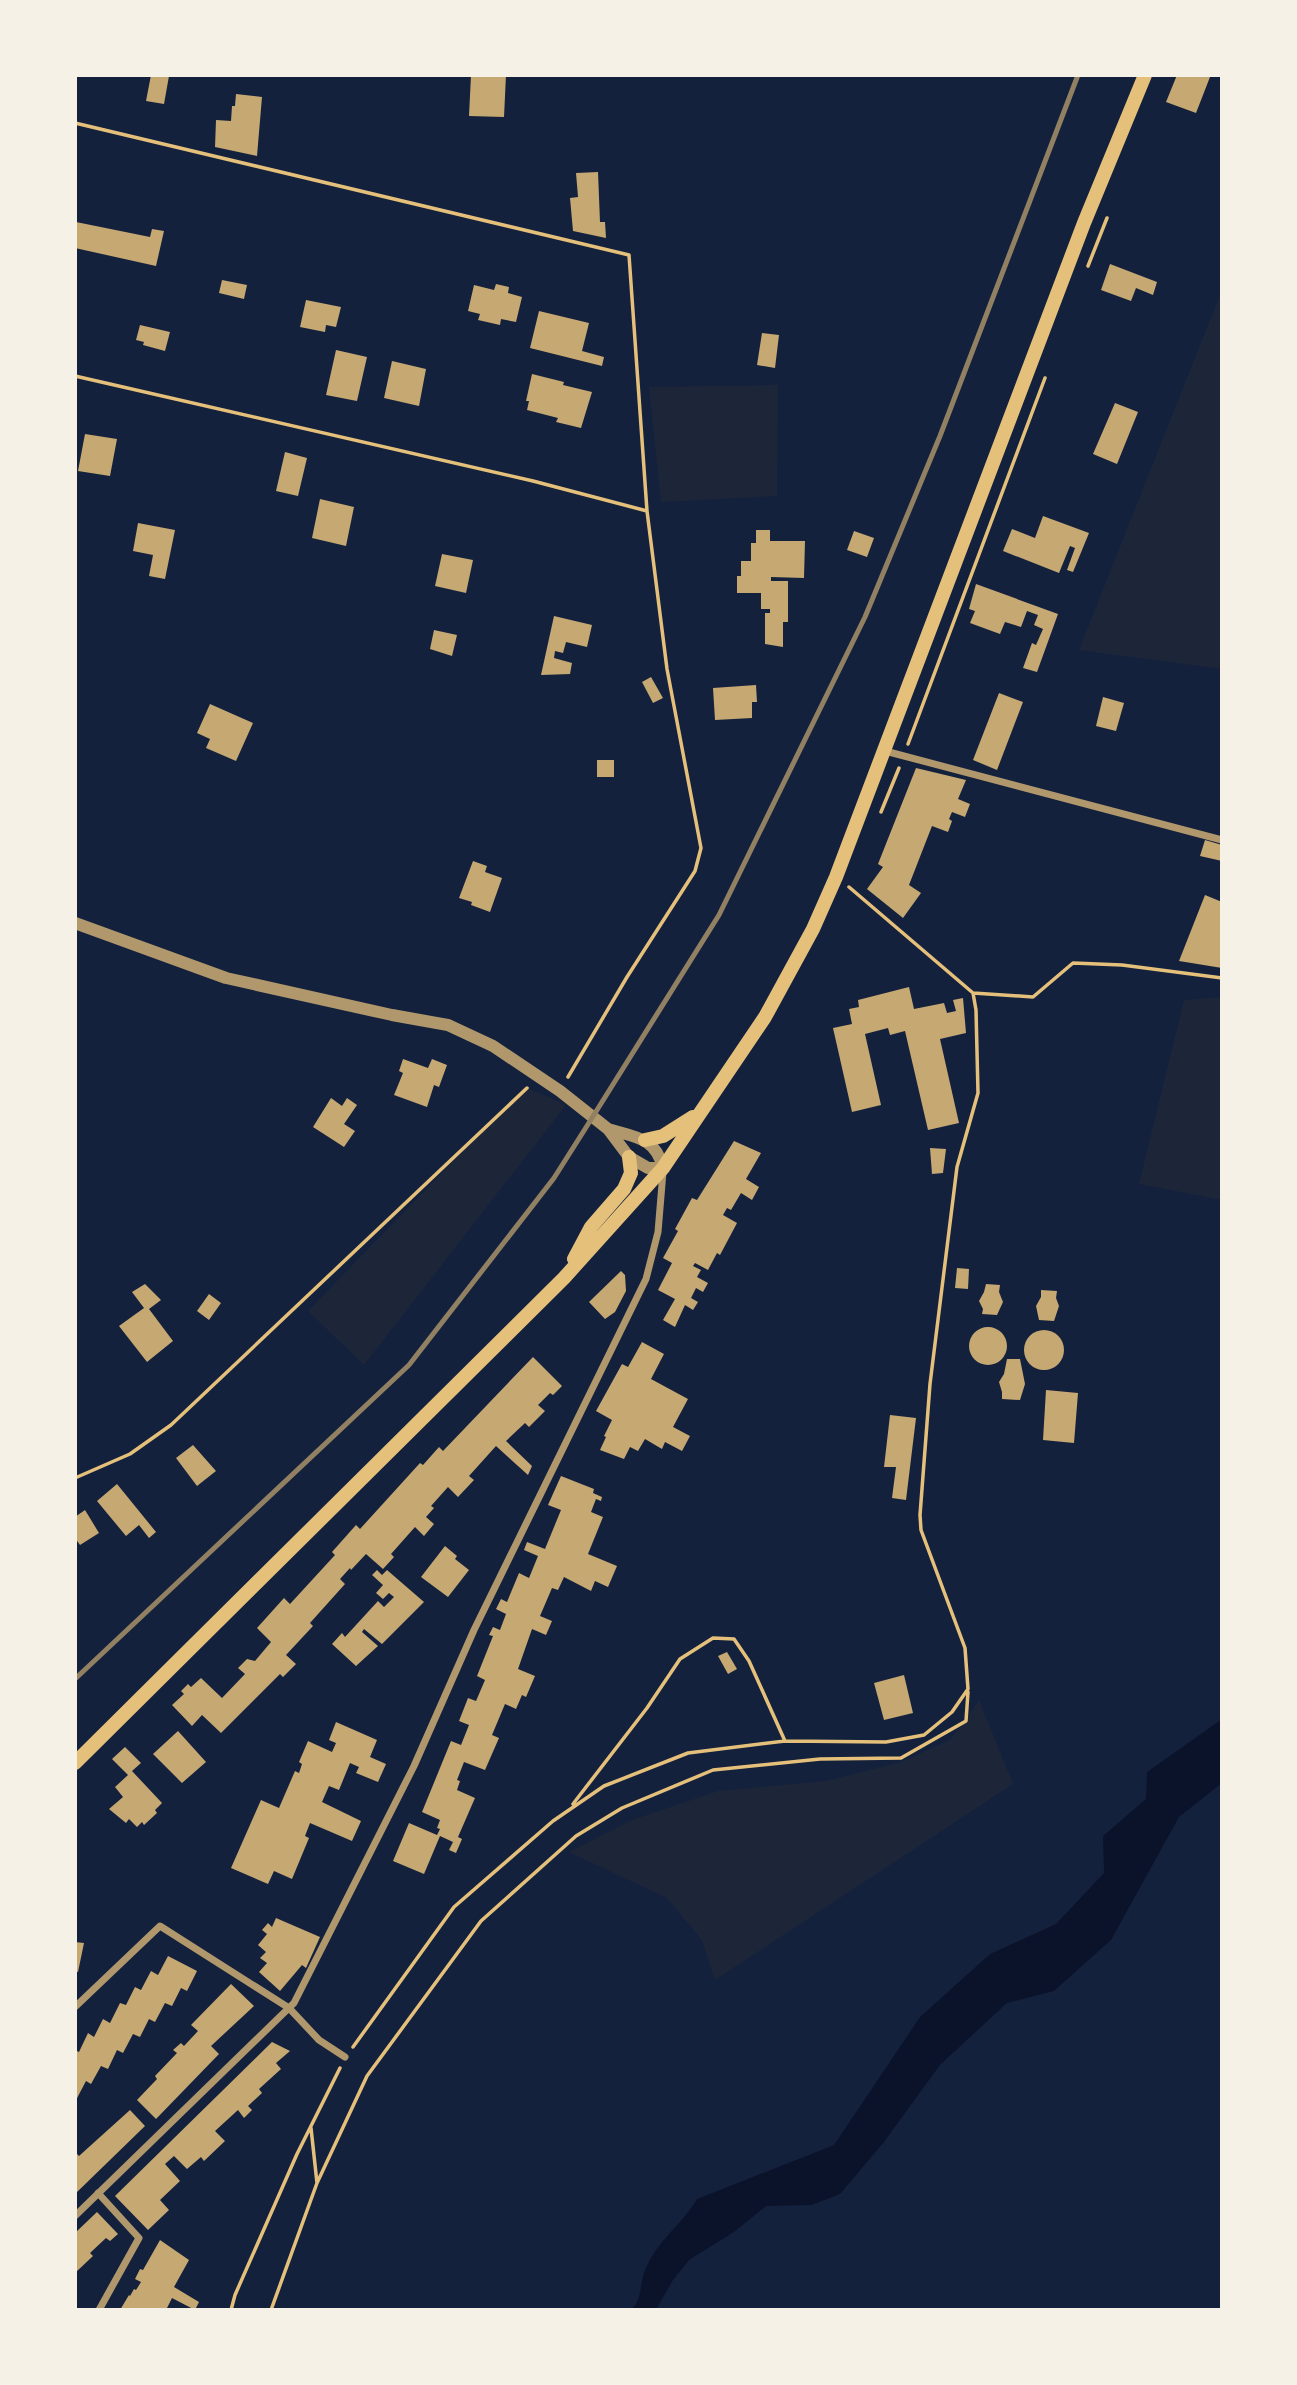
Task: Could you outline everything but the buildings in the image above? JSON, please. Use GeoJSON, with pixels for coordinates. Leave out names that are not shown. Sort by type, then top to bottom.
{"type":"FeatureCollection","features":[{"type":"Feature","properties":{"kind":"main road"},"geometry":{"type":"LineString","coordinates":[[75,1763],[564,1278],[663,1167],[765,1017],[813,929],[836,877],[1084,223],[1145,75]]}},
{"type":"Feature","properties":{"kind":"main road"},"geometry":{"type":"LineString","coordinates":[[645,1140],[663,1136],[703,1110]]}},
{"type":"Feature","properties":{"kind":"main road"},"geometry":{"type":"LineString","coordinates":[[564,1278],[591,1227],[624,1189],[631,1173],[629,1157]]}},
{"type":"Feature","properties":{"kind":"street"},"geometry":{"type":"LineString","coordinates":[[885,751],[1222,840]]}},
{"type":"Feature","properties":{"kind":"street"},"geometry":{"type":"LineString","coordinates":[[75,923],[226,978],[448,1025],[493,1046],[560,1091],[608,1129],[629,1157],[648,1168],[663,1167]]}},
{"type":"Feature","properties":{"kind":"street"},"geometry":{"type":"LineString","coordinates":[[75,2216],[289,2008],[414,1766],[474,1630],[646,1279],[658,1232],[663,1167],[659,1153],[645,1140],[608,1129]]}},
{"type":"Feature","properties":{"kind":"street"},"geometry":{"type":"LineString","coordinates":[[75,2007],[160,1926],[289,2008],[319,2040],[345,2057]]}},
{"type":"Feature","properties":{"kind":"street"},"geometry":{"type":"LineString","coordinates":[[98,2193],[139,2238],[99,2310]]}},
{"type":"Feature","properties":{"kind":"path"},"geometry":{"type":"LineString","coordinates":[[75,123],[629,255],[647,511],[667,669],[701,848],[695,871],[627,977],[560,1091]]}},
{"type":"Feature","properties":{"kind":"path"},"geometry":{"type":"LineString","coordinates":[[1088,267],[1107,217]]}},
{"type":"Feature","properties":{"kind":"path"},"geometry":{"type":"LineString","coordinates":[[879,816],[1050,367]]}},
{"type":"Feature","properties":{"kind":"path"},"geometry":{"type":"LineString","coordinates":[[75,376],[533,481],[647,511]]}},
{"type":"Feature","properties":{"kind":"path"},"geometry":{"type":"LineString","coordinates":[[828,895],[844,903],[854,876]]}},
{"type":"Feature","properties":{"kind":"path"},"geometry":{"type":"LineString","coordinates":[[836,877],[973,993],[1033,997],[1073,963],[1122,965],[1222,978]]}},
{"type":"Feature","properties":{"kind":"path"},"geometry":{"type":"LineString","coordinates":[[271,2310],[317,2183],[367,2076],[481,1921],[576,1836],[622,1808],[713,1770],[820,1759],[901,1758],[966,1721],[968,1689],[965,1648],[921,1530],[920,1515],[930,1384],[957,1167],[978,1093],[976,1010],[973,993]]}},
{"type":"Feature","properties":{"kind":"path"},"geometry":{"type":"LineString","coordinates":[[75,1478],[130,1454],[171,1425],[539,1077]]}},
{"type":"Feature","properties":{"kind":"path"},"geometry":{"type":"LineString","coordinates":[[570,1809],[680,1659],[713,1638],[734,1639],[749,1661],[785,1741]]}},
{"type":"Feature","properties":{"kind":"path"},"geometry":{"type":"LineString","coordinates":[[231,2310],[245,2271],[345,2057],[454,1907],[570,1809],[604,1786],[688,1753],[785,1741],[886,1742],[924,1735],[952,1712],[968,1689]]}},
{"type":"Feature","properties":{"kind":"path"},"geometry":{"type":"LineString","coordinates":[[311,2125],[317,2183]]}},
{"type":"Feature","properties":{"kind":"shaded area"},"geometry":{"type":"Polygon","coordinates":[[[1222,290],[1222,669],[1079,650],[1222,290]]]}},
{"type":"Feature","properties":{"kind":"shaded area"},"geometry":{"type":"Polygon","coordinates":[[[778,385],[777,496],[661,502],[649,387],[778,385]]]}},
{"type":"Feature","properties":{"kind":"shaded area"},"geometry":{"type":"Polygon","coordinates":[[[1222,997],[1222,1200],[1139,1184],[1184,1000],[1222,997]]]}},
{"type":"Feature","properties":{"kind":"shaded area"},"geometry":{"type":"Polygon","coordinates":[[[525,1087],[566,1105],[364,1365],[308,1311],[525,1087]]]}},
{"type":"Feature","properties":{"kind":"shaded area"},"geometry":{"type":"Polygon","coordinates":[[[979,1700],[1013,1784],[715,1980],[702,1940],[667,1898],[569,1852],[632,1820],[718,1791],[826,1781],[901,1762],[950,1740],[979,1700]]]}},
{"type":"Feature","properties":{"kind":"shaded area"},"geometry":{"type":"Polygon","coordinates":[[[1222,1719],[1222,1783],[1179,1817],[1111,1940],[1054,1991],[1007,2003],[940,2065],[884,2142],[840,2194],[812,2205],[766,2206],[734,2232],[689,2260],[673,2280],[656,2310],[630,2310],[637,2302],[650,2259],[697,2199],[834,2145],[920,2017],[990,1954],[1056,1924],[1104,1873],[1103,1836],[1146,1799],[1147,1772],[1222,1719]]]}},
{"type":"Feature","properties":{"kind":"railway"},"geometry":{"type":"LineString","coordinates":[[75,1679],[409,1365],[554,1178],[719,915],[865,617],[940,436],[1078,75]]}}]}
